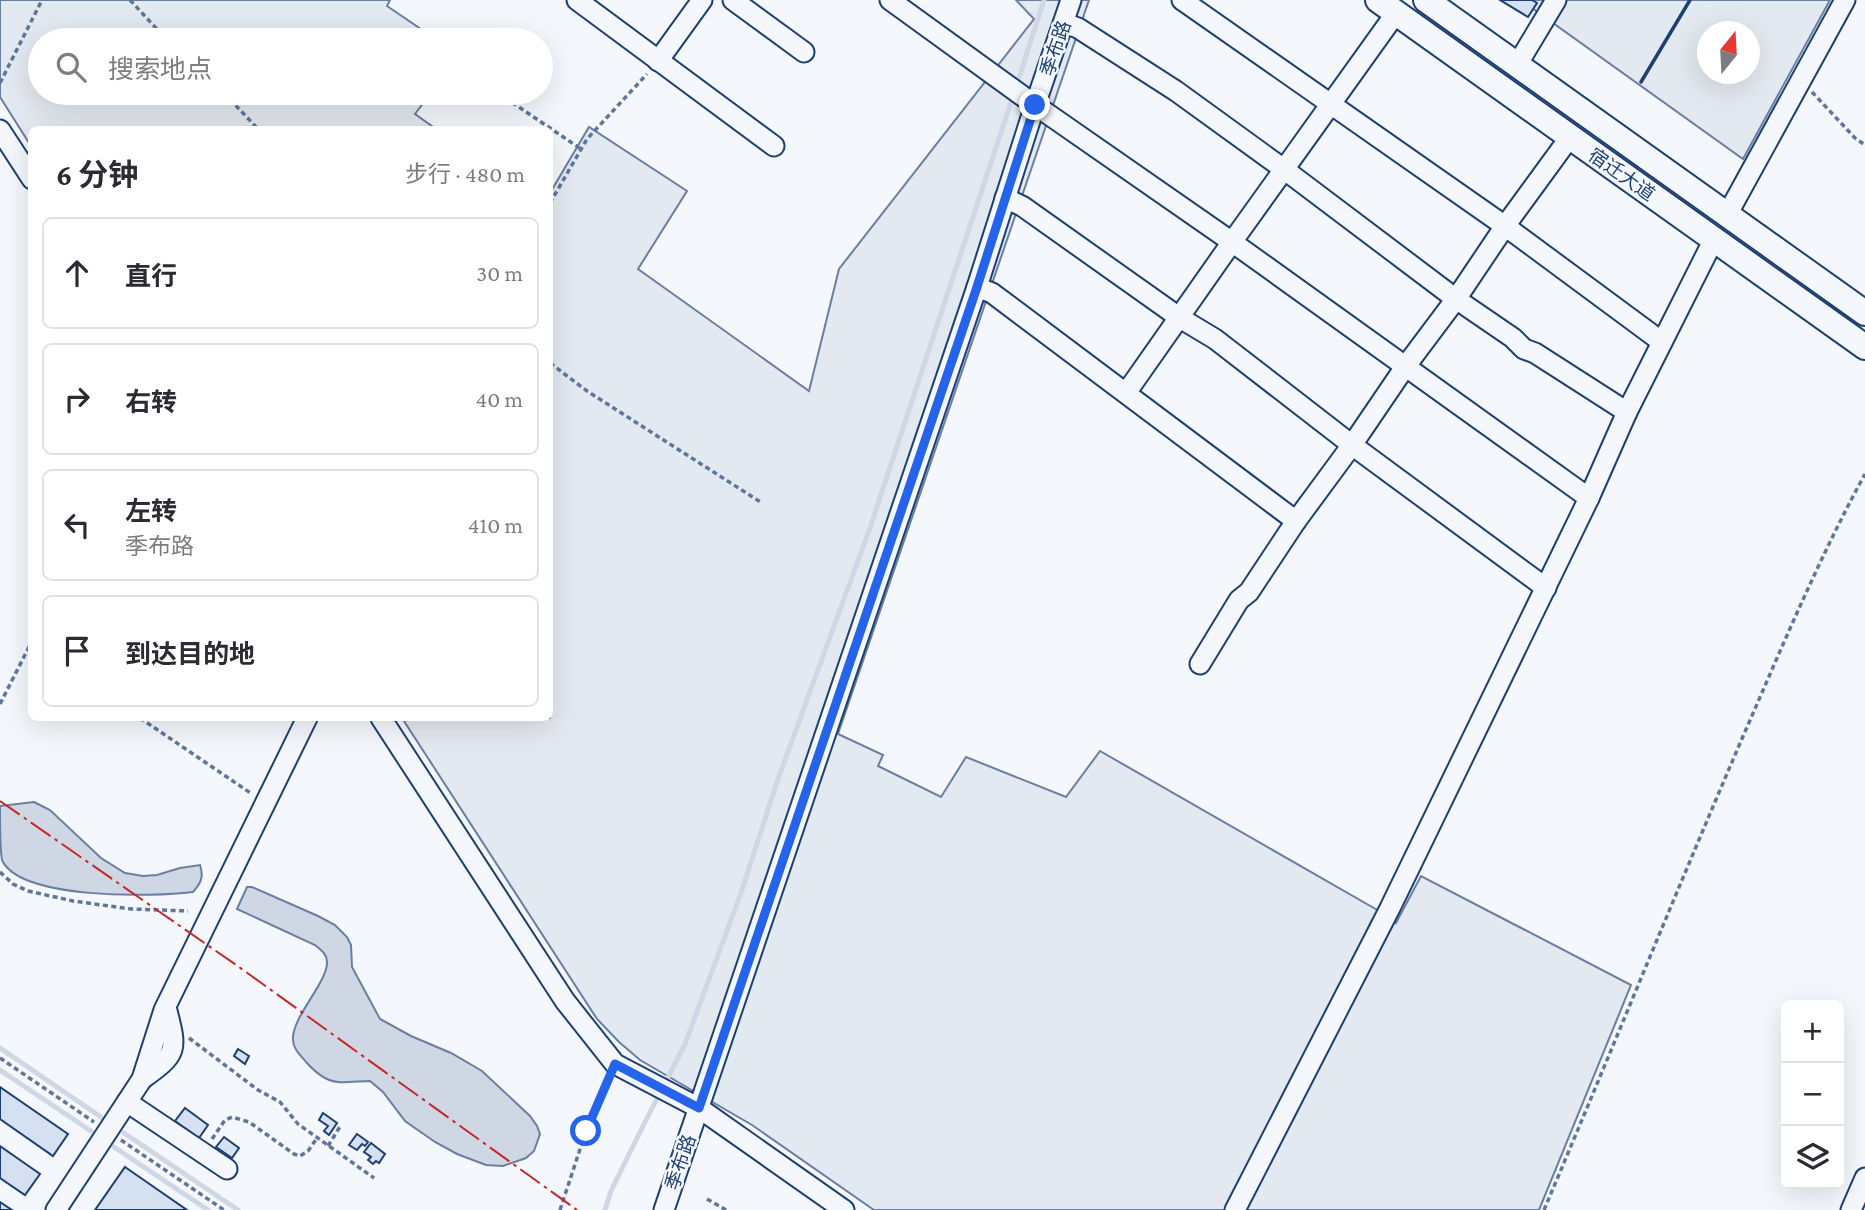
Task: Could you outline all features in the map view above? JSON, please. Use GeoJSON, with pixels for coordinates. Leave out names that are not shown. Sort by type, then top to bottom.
{"type":"FeatureCollection","features":[{"type":"Feature","properties":{"kind":"main road","name":"宿迁大道"},"geometry":{"type":"LineString","coordinates":[[1426,0],[1865,313]]}},
{"type":"Feature","properties":{"kind":"main road","name":"宿迁大道"},"geometry":{"type":"LineString","coordinates":[[1387,6],[1865,347]]}},
{"type":"Feature","properties":{"kind":"street"},"geometry":{"type":"LineString","coordinates":[[577,0],[774,146]]}},
{"type":"Feature","properties":{"kind":"street"},"geometry":{"type":"LineString","coordinates":[[658,61],[702,0]]}},
{"type":"Feature","properties":{"kind":"street"},"geometry":{"type":"LineString","coordinates":[[733,0],[804,52]]}},
{"type":"Feature","properties":{"kind":"street"},"geometry":{"type":"LineString","coordinates":[[890,0],[1589,498]]}},
{"type":"Feature","properties":{"kind":"street","name":"季布路"},"geometry":{"type":"LineString","coordinates":[[664,1210],[977,287],[1005,198],[1022,96],[1064,23],[1071,0]]}},
{"type":"Feature","properties":{"kind":"street"},"geometry":{"type":"LineString","coordinates":[[1182,0],[1505,226],[1662,342]]}},
{"type":"Feature","properties":{"kind":"street"},"geometry":{"type":"LineString","coordinates":[[1517,65],[1556,0]]}},
{"type":"Feature","properties":{"kind":"street"},"geometry":{"type":"LineString","coordinates":[[1727,215],[1845,0]]}},
{"type":"Feature","properties":{"kind":"street"},"geometry":{"type":"LineString","coordinates":[[1126,393],[1331,104],[1387,6]]}},
{"type":"Feature","properties":{"kind":"street"},"geometry":{"type":"LineString","coordinates":[[1064,23],[1078,28],[1176,91],[1456,299],[1513,338],[1524,349],[1535,353],[1627,412]]}},
{"type":"Feature","properties":{"kind":"street"},"geometry":{"type":"LineString","coordinates":[[0,130],[28,173]]}},
{"type":"Feature","properties":{"kind":"street"},"geometry":{"type":"LineString","coordinates":[[1200,664],[1239,600],[1249,592],[1296,521],[1570,137]]}},
{"type":"Feature","properties":{"kind":"street"},"geometry":{"type":"LineString","coordinates":[[1005,198],[1023,206],[1180,318],[1215,339],[1352,445],[1546,588]]}},
{"type":"Feature","properties":{"kind":"street"},"geometry":{"type":"LineString","coordinates":[[1235,1210],[1390,908],[1546,588],[1627,412],[1714,239]]}},
{"type":"Feature","properties":{"kind":"street"},"geometry":{"type":"LineString","coordinates":[[977,287],[992,293],[1296,521]]}},
{"type":"Feature","properties":{"kind":"street"},"geometry":{"type":"LineString","coordinates":[[55,1210],[142,1079],[168,1015],[306,721]]}},
{"type":"Feature","properties":{"kind":"street"},"geometry":{"type":"LineString","coordinates":[[383,721],[565,1001],[615,1064],[699,1108],[844,1210]]}},
{"type":"Feature","properties":{"kind":"street"},"geometry":{"type":"LineString","coordinates":[[127,1102],[226,1169]]}},
{"type":"Feature","properties":{"kind":"street"},"geometry":{"type":"LineString","coordinates":[[1851,1210],[1865,1178]]}},
{"type":"Feature","properties":{"kind":"path"},"geometry":{"type":"LineString","coordinates":[[0,83],[42,0]]}},
{"type":"Feature","properties":{"kind":"path"},"geometry":{"type":"LineString","coordinates":[[130,0],[156,28]]}},
{"type":"Feature","properties":{"kind":"path"},"geometry":{"type":"LineString","coordinates":[[553,198],[587,139],[658,61]]}},
{"type":"Feature","properties":{"kind":"path"},"geometry":{"type":"LineString","coordinates":[[1801,80],[1855,138],[1865,145]]}},
{"type":"Feature","properties":{"kind":"path"},"geometry":{"type":"LineString","coordinates":[[235,105],[255,126]]}},
{"type":"Feature","properties":{"kind":"path"},"geometry":{"type":"LineString","coordinates":[[516,105],[547,126]]}},
{"type":"Feature","properties":{"kind":"path"},"geometry":{"type":"LineString","coordinates":[[553,130],[581,149]]}},
{"type":"Feature","properties":{"kind":"path"},"geometry":{"type":"LineString","coordinates":[[553,365],[587,391],[762,503]]}},
{"type":"Feature","properties":{"kind":"path"},"geometry":{"type":"LineString","coordinates":[[1544,1210],[1773,668],[1837,526],[1865,474]]}},
{"type":"Feature","properties":{"kind":"path"},"geometry":{"type":"LineString","coordinates":[[0,704],[28,649]]}},
{"type":"Feature","properties":{"kind":"path"},"geometry":{"type":"LineString","coordinates":[[144,721],[265,804]]}},
{"type":"Feature","properties":{"kind":"path"},"geometry":{"type":"LineString","coordinates":[[0,872],[13,884],[60,899],[131,909],[188,911]]}},
{"type":"Feature","properties":{"kind":"path"},"geometry":{"type":"LineString","coordinates":[[168,1015],[258,1090],[280,1102],[298,1125],[374,1178]]}},
{"type":"Feature","properties":{"kind":"path"},"geometry":{"type":"LineString","coordinates":[[561,1210],[586,1131],[615,1064]]}},
{"type":"Feature","properties":{"kind":"path"},"geometry":{"type":"LineString","coordinates":[[203,1153],[225,1120],[232,1117],[249,1122],[293,1154],[300,1156],[308,1152],[318,1138]]}},
{"type":"Feature","properties":{"kind":"path"},"geometry":{"type":"LineString","coordinates":[[328,1146],[341,1125]]}},
{"type":"Feature","properties":{"kind":"path"},"geometry":{"type":"LineString","coordinates":[[707,1199],[726,1210]]}},
{"type":"Feature","properties":{"kind":"shaded area"},"geometry":{"type":"Polygon","coordinates":[[[0,0],[390,0],[387,6],[419,28],[28,28],[28,105],[422,105],[415,114],[432,126],[28,126],[28,141],[0,97],[0,0]]]}},
{"type":"Feature","properties":{"kind":"shaded area"},"geometry":{"type":"Polygon","coordinates":[[[1016,0],[1089,0],[838,734],[883,755],[878,766],[941,797],[966,757],[1066,797],[1100,751],[1396,923],[1421,876],[1631,985],[1539,1210],[874,1210],[752,1125],[640,1060],[619,1042],[597,1019],[404,721],[553,721],[553,188],[589,127],[687,191],[638,269],[809,391],[839,269],[1034,19],[1016,0]]]}},
{"type":"Feature","properties":{"kind":"shaded area"},"geometry":{"type":"Polygon","coordinates":[[[1521,0],[1830,0],[1743,159],[1521,0]]]}},
{"type":"Feature","properties":{"kind":"shaded area"},"geometry":{"type":"Polygon","coordinates":[[[34,802],[50,810],[101,858],[125,873],[157,875],[200,865],[200,883],[193,892],[120,895],[60,889],[34,883],[14,873],[2,860],[0,806],[34,802]]]}},
{"type":"Feature","properties":{"kind":"shaded area"},"geometry":{"type":"Polygon","coordinates":[[[247,887],[335,925],[351,945],[352,967],[380,1019],[482,1071],[530,1116],[537,1126],[540,1134],[534,1151],[526,1158],[503,1166],[486,1165],[457,1154],[405,1121],[383,1092],[370,1081],[334,1081],[314,1070],[302,1058],[293,1040],[298,1021],[326,970],[326,957],[315,945],[237,909],[247,887]]]}},
{"type":"Feature","properties":{"kind":"building"},"geometry":{"type":"Polygon","coordinates":[[[1500,0],[1532,0],[1537,3],[1528,17],[1500,0]]]}},
{"type":"Feature","properties":{"kind":"building"},"geometry":{"type":"Polygon","coordinates":[[[238,1049],[249,1056],[245,1064],[234,1056],[238,1049]]]}},
{"type":"Feature","properties":{"kind":"building"},"geometry":{"type":"Polygon","coordinates":[[[0,1087],[68,1134],[53,1156],[0,1119],[0,1087]]]}},
{"type":"Feature","properties":{"kind":"building"},"geometry":{"type":"Polygon","coordinates":[[[185,1108],[208,1125],[199,1138],[175,1121],[185,1108]]]}},
{"type":"Feature","properties":{"kind":"building"},"geometry":{"type":"Polygon","coordinates":[[[323,1113],[337,1123],[329,1135],[324,1131],[328,1126],[319,1120],[323,1113]]]}},
{"type":"Feature","properties":{"kind":"building"},"geometry":{"type":"Polygon","coordinates":[[[357,1134],[368,1142],[357,1150],[349,1145],[357,1134]]]}},
{"type":"Feature","properties":{"kind":"building"},"geometry":{"type":"Polygon","coordinates":[[[224,1137],[239,1148],[232,1158],[216,1147],[224,1137]]]}},
{"type":"Feature","properties":{"kind":"building"},"geometry":{"type":"Polygon","coordinates":[[[371,1143],[385,1154],[379,1163],[376,1161],[373,1164],[368,1160],[371,1157],[364,1152],[371,1143]]]}},
{"type":"Feature","properties":{"kind":"building"},"geometry":{"type":"Polygon","coordinates":[[[0,1146],[40,1174],[25,1195],[0,1178],[0,1146]]]}},
{"type":"Feature","properties":{"kind":"building"},"geometry":{"type":"Polygon","coordinates":[[[125,1167],[187,1210],[95,1210],[125,1167]]]}},
{"type":"Feature","properties":{"kind":"building"},"geometry":{"type":"Polygon","coordinates":[[[0,1202],[12,1210],[0,1210],[0,1202]]]}},
{"type":"Feature","properties":{"kind":"waterway"},"geometry":{"type":"LineString","coordinates":[[1016,87],[1044,0]]}},
{"type":"Feature","properties":{"kind":"waterway"},"geometry":{"type":"LineString","coordinates":[[605,1210],[611,1191],[685,1044],[741,893],[778,779],[870,528],[1013,96]]}},
{"type":"Feature","properties":{"kind":"waterway"},"geometry":{"type":"LineString","coordinates":[[0,1048],[101,1117]]}},
{"type":"Feature","properties":{"kind":"waterway"},"geometry":{"type":"LineString","coordinates":[[0,1070],[91,1131]]}},
{"type":"Feature","properties":{"kind":"waterway"},"geometry":{"type":"LineString","coordinates":[[124,1133],[238,1210]]}},
{"type":"Feature","properties":{"kind":"waterway"},"geometry":{"type":"LineString","coordinates":[[114,1147],[208,1210]]}},
{"type":"Feature","properties":{"kind":"wall"},"geometry":{"type":"LineString","coordinates":[[1641,82],[1690,0]]}},
{"type":"Feature","properties":{"kind":"power"},"geometry":{"type":"LineString","coordinates":[[0,801],[239,967],[577,1210]]}},
{"type":"Feature","properties":{"kind":"route"},"geometry":{"type":"LineString","coordinates":[[586,1131],[615,1064],[699,1108],[977,287],[1035,105]]}}]}
